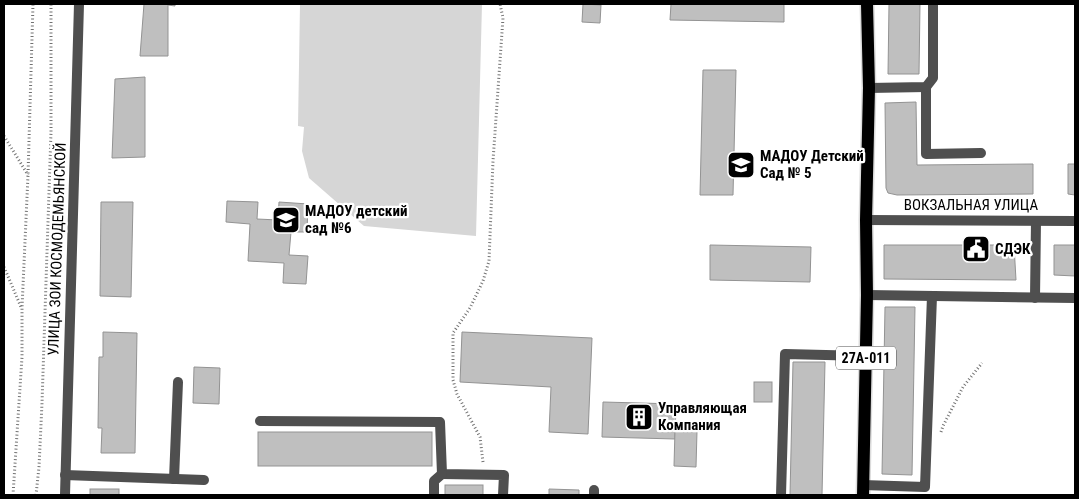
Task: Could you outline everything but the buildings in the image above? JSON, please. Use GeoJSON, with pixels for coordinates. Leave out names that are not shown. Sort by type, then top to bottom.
{"type":"FeatureCollection","features":[{"type":"Feature","properties":{"kind":"main road","name":"27А-011"},"geometry":{"type":"LineString","coordinates":[[863,490],[869,88],[867,4]]}},
{"type":"Feature","properties":{"kind":"street","name":"УЛИЦА ЗОИ КОСМОДЕМЬЯНСКОЙ"},"geometry":{"type":"LineString","coordinates":[[65,495],[79,4]]}},
{"type":"Feature","properties":{"kind":"street"},"geometry":{"type":"LineString","coordinates":[[933,4],[933,78],[926,88],[926,154],[981,153]]}},
{"type":"Feature","properties":{"kind":"street"},"geometry":{"type":"LineString","coordinates":[[869,88],[926,88]]}},
{"type":"Feature","properties":{"kind":"street","name":"ВОКЗАЛЬНАЯ УЛИЦА"},"geometry":{"type":"LineString","coordinates":[[866,220],[1075,221]]}},
{"type":"Feature","properties":{"kind":"street"},"geometry":{"type":"LineString","coordinates":[[1035,298],[1036,220]]}},
{"type":"Feature","properties":{"kind":"street"},"geometry":{"type":"LineString","coordinates":[[867,295],[1075,298]]}},
{"type":"Feature","properties":{"kind":"street"},"geometry":{"type":"LineString","coordinates":[[863,490],[925,487],[932,296]]}},
{"type":"Feature","properties":{"kind":"street"},"geometry":{"type":"LineString","coordinates":[[781,495],[785,354],[866,356]]}},
{"type":"Feature","properties":{"kind":"street"},"geometry":{"type":"LineString","coordinates":[[174,478],[178,382]]}},
{"type":"Feature","properties":{"kind":"street"},"geometry":{"type":"LineString","coordinates":[[260,421],[440,422],[442,474]]}},
{"type":"Feature","properties":{"kind":"street"},"geometry":{"type":"LineString","coordinates":[[434,495],[434,481],[442,474],[504,475],[504,495]]}},
{"type":"Feature","properties":{"kind":"street"},"geometry":{"type":"LineString","coordinates":[[65,475],[204,480]]}},
{"type":"Feature","properties":{"kind":"path"},"geometry":{"type":"LineString","coordinates":[[13,495],[22,357],[22,308],[33,4]]}},
{"type":"Feature","properties":{"kind":"path"},"geometry":{"type":"LineString","coordinates":[[36,495],[42,412],[51,132],[51,4]]}},
{"type":"Feature","properties":{"kind":"path"},"geometry":{"type":"LineString","coordinates":[[485,475],[480,437],[456,394],[453,380],[453,333],[470,308],[483,281],[489,261],[493,161],[503,18],[500,4]]}},
{"type":"Feature","properties":{"kind":"path"},"geometry":{"type":"LineString","coordinates":[[4,136],[28,175]]}},
{"type":"Feature","properties":{"kind":"path"},"geometry":{"type":"LineString","coordinates":[[4,267],[22,308]]}},
{"type":"Feature","properties":{"kind":"path"},"geometry":{"type":"LineString","coordinates":[[941,433],[963,387],[982,363]]}},
{"type":"Feature","properties":{"kind":"shaded area"},"geometry":{"type":"Polygon","coordinates":[[[300,4],[482,4],[476,236],[364,226],[309,178],[302,151],[304,127],[298,126],[300,4]]]}},
{"type":"Feature","properties":{"kind":"place","name":"МАДОУ Детский Сад № 5"},"geometry":{"type":"Point","coordinates":[741,165]}},
{"type":"Feature","properties":{"kind":"place","name":"МАДОУ детский сад №6"},"geometry":{"type":"Point","coordinates":[286,220]}},
{"type":"Feature","properties":{"kind":"place","name":"СДЭК"},"geometry":{"type":"Point","coordinates":[976,249]}},
{"type":"Feature","properties":{"kind":"place","name":"Управляющая Компания"},"geometry":{"type":"Point","coordinates":[639,417]}}]}
